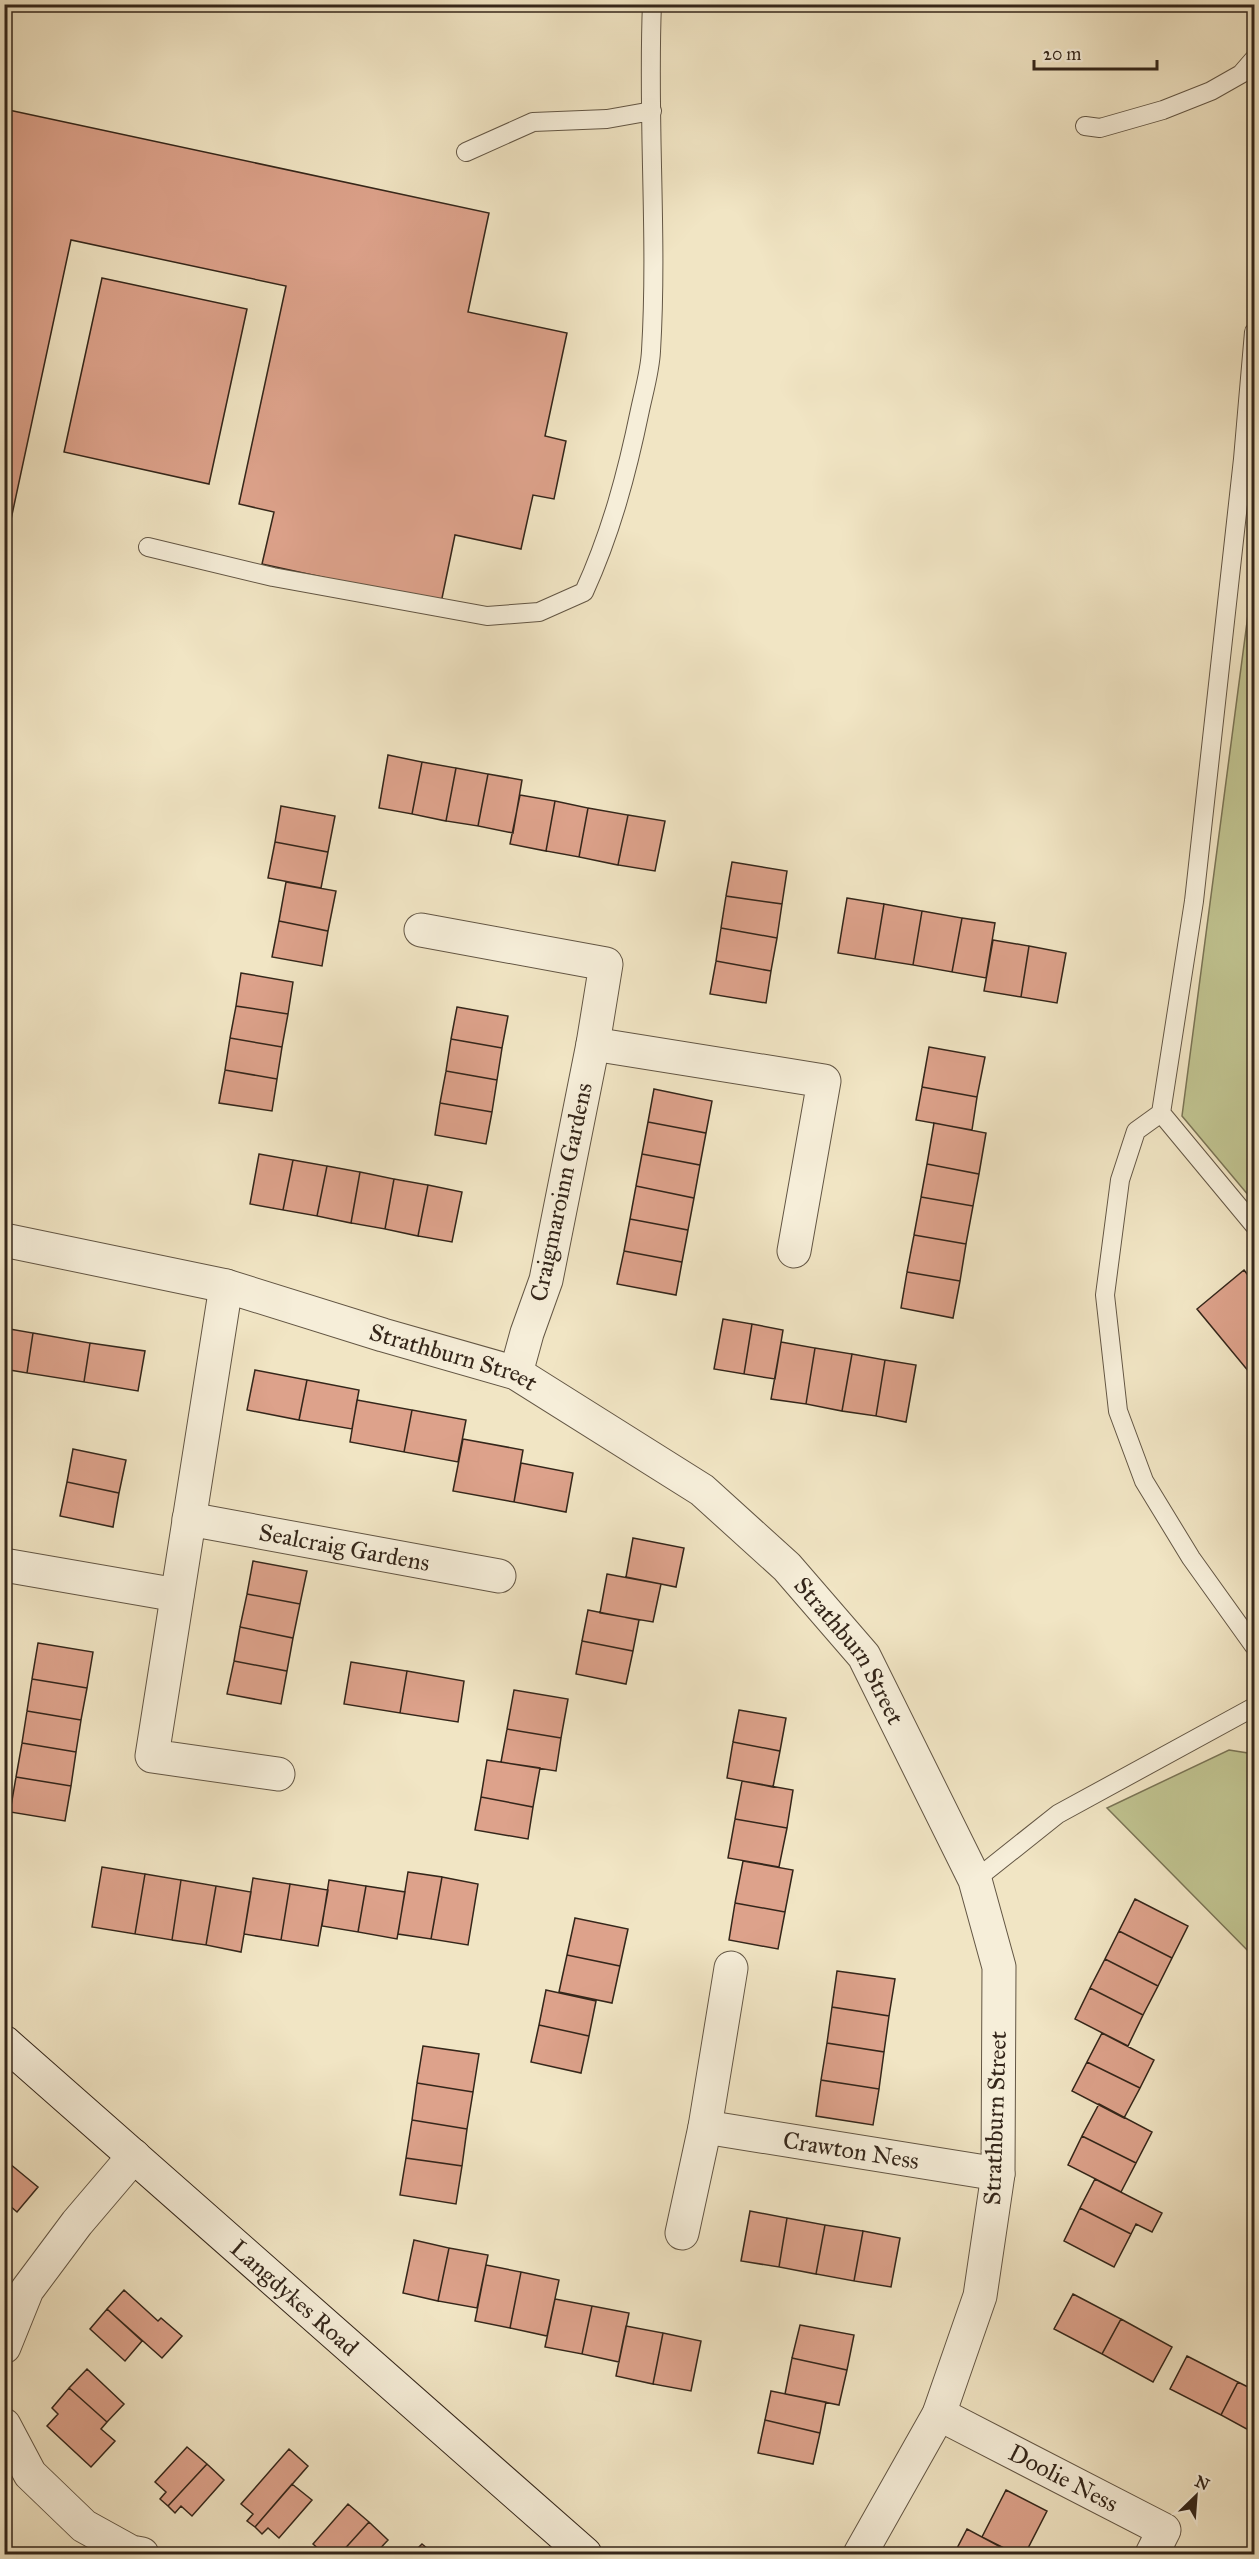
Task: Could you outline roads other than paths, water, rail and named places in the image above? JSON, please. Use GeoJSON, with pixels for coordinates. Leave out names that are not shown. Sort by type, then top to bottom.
{"type":"FeatureCollection","features":[{"type":"Feature","properties":{"kind":"street","name":"Craigmaroinn Gardens"},"geometry":{"type":"LineString","coordinates":[[421,930],[606,964],[593,1044],[546,1280],[527,1333],[516,1373]]}},
{"type":"Feature","properties":{"kind":"street"},"geometry":{"type":"LineString","coordinates":[[593,1044],[824,1081],[794,1251]]}},
{"type":"Feature","properties":{"kind":"street","name":"Strathburn Street"},"geometry":{"type":"LineString","coordinates":[[4,1240],[226,1286],[383,1335],[516,1373],[702,1490],[787,1567],[864,1656],[975,1880],[999,1967],[998,2174],[980,2296],[939,2414],[860,2554]]}},
{"type":"Feature","properties":{"kind":"street"},"geometry":{"type":"LineString","coordinates":[[226,1286],[152,1756],[278,1774]]}},
{"type":"Feature","properties":{"kind":"street","name":"Sealcraig Gardens"},"geometry":{"type":"LineString","coordinates":[[189,1519],[499,1576]]}},
{"type":"Feature","properties":{"kind":"street"},"geometry":{"type":"LineString","coordinates":[[4,1565],[177,1595]]}},
{"type":"Feature","properties":{"kind":"street"},"geometry":{"type":"LineString","coordinates":[[682,2233],[705,2127],[730,1968]]}},
{"type":"Feature","properties":{"kind":"street","name":"Langdykes Road"},"geometry":{"type":"LineString","coordinates":[[4,2042],[585,2554]]}},
{"type":"Feature","properties":{"kind":"street","name":"Crawton Ness"},"geometry":{"type":"LineString","coordinates":[[705,2127],[998,2174]]}},
{"type":"Feature","properties":{"kind":"street"},"geometry":{"type":"LineString","coordinates":[[4,2347],[27,2290],[77,2223],[134,2156]]}},
{"type":"Feature","properties":{"kind":"street","name":"Doolie Ness"},"geometry":{"type":"LineString","coordinates":[[939,2414],[1164,2530],[1152,2554]]}},
{"type":"Feature","properties":{"kind":"street"},"geometry":{"type":"LineString","coordinates":[[4,2425],[30,2475],[84,2526],[131,2552],[142,2554]]}},
{"type":"Feature","properties":{"kind":"lane"},"geometry":{"type":"LineString","coordinates":[[148,547],[273,577],[487,616],[539,612],[584,592],[599,560],[625,480],[651,354],[653,188],[650,58],[652,4]]}},
{"type":"Feature","properties":{"kind":"lane"},"geometry":{"type":"LineString","coordinates":[[1085,126],[1100,128],[1163,110],[1241,74],[1254,59]]}},
{"type":"Feature","properties":{"kind":"lane"},"geometry":{"type":"LineString","coordinates":[[466,152],[533,122],[607,119],[652,111]]}},
{"type":"Feature","properties":{"kind":"lane"},"geometry":{"type":"LineString","coordinates":[[1254,332],[1243,459],[1194,901],[1161,1113],[1136,1131],[1120,1180],[1106,1294],[1118,1411],[1144,1481],[1191,1558],[1254,1646]]}},
{"type":"Feature","properties":{"kind":"lane"},"geometry":{"type":"LineString","coordinates":[[1161,1113],[1254,1225]]}},
{"type":"Feature","properties":{"kind":"lane"},"geometry":{"type":"LineString","coordinates":[[975,1880],[1058,1814],[1254,1707]]}}]}
